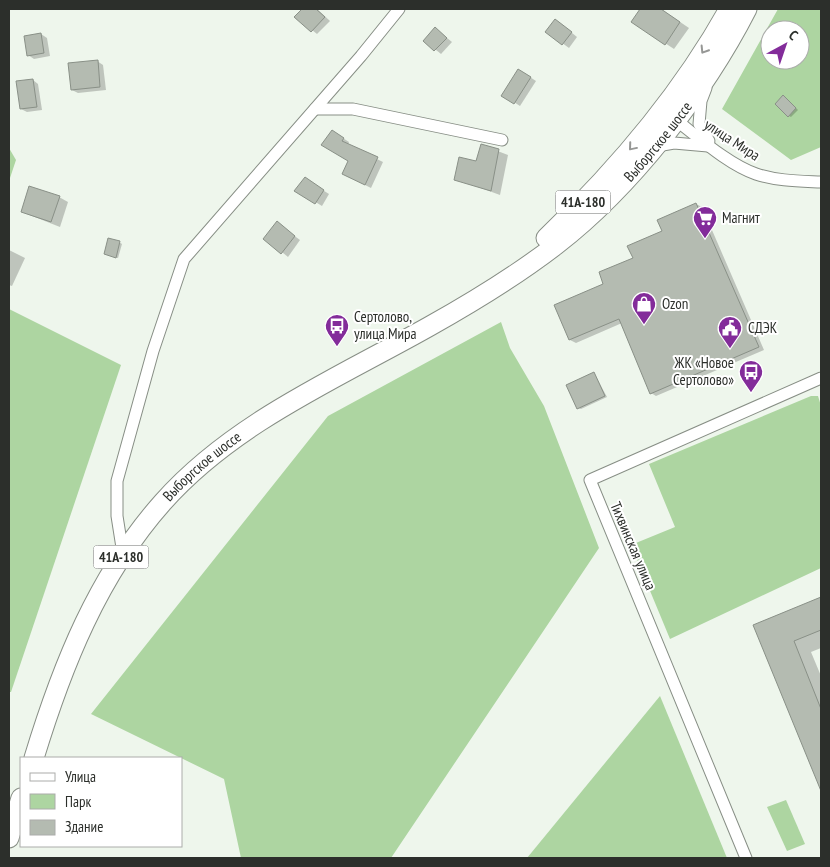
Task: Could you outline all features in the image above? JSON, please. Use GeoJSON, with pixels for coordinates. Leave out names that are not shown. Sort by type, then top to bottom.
{"type":"FeatureCollection","features":[{"type":"Feature","properties":{"kind":"main road","name":"Выборгское шоссе"},"geometry":{"type":"LineString","coordinates":[[34,757],[65,668],[92,604],[123,554],[163,501],[200,466],[236,437],[321,385],[494,288],[557,244],[606,200],[656,146],[701,56],[729,9]]}},
{"type":"Feature","properties":{"kind":"main road","name":"Выборгское шоссе"},"geometry":{"type":"LineString","coordinates":[[494,288],[670,115],[718,58],[747,9]]}},
{"type":"Feature","properties":{"kind":"main road"},"geometry":{"type":"LineString","coordinates":[[9,838],[20,801]]}},
{"type":"Feature","properties":{"kind":"street"},"geometry":{"type":"LineString","coordinates":[[123,554],[117,516],[117,481],[152,351],[184,260],[316,109],[399,9]]}},
{"type":"Feature","properties":{"kind":"street"},"geometry":{"type":"LineString","coordinates":[[712,147],[699,124],[701,101],[718,58]]}},
{"type":"Feature","properties":{"kind":"street"},"geometry":{"type":"LineString","coordinates":[[316,109],[353,109],[502,140]]}},
{"type":"Feature","properties":{"kind":"street","name":"улица Мира"},"geometry":{"type":"LineString","coordinates":[[670,115],[712,147],[754,174],[774,179],[821,182]]}},
{"type":"Feature","properties":{"kind":"street"},"geometry":{"type":"LineString","coordinates":[[656,146],[691,143],[712,147]]}},
{"type":"Feature","properties":{"kind":"street","name":"Тихвинская улица"},"geometry":{"type":"LineString","coordinates":[[746,858],[590,480],[821,378]]}},
{"type":"Feature","properties":{"kind":"green space"},"geometry":{"type":"Polygon","coordinates":[[[778,9],[821,9],[821,147],[791,160],[722,109],[760,41],[760,70],[810,70],[810,20],[772,20],[778,9]]]}},
{"type":"Feature","properties":{"kind":"green space"},"geometry":{"type":"Polygon","coordinates":[[[9,148],[16,160],[9,181],[9,148]]]}},
{"type":"Feature","properties":{"kind":"green space"},"geometry":{"type":"Polygon","coordinates":[[[9,309],[121,365],[11,692],[9,692],[9,309]]]}},
{"type":"Feature","properties":{"kind":"green space"},"geometry":{"type":"Polygon","coordinates":[[[501,322],[510,348],[544,406],[599,548],[391,858],[241,858],[224,779],[91,714],[328,416],[501,322]]]}},
{"type":"Feature","properties":{"kind":"green space"},"geometry":{"type":"Polygon","coordinates":[[[811,396],[818,396],[821,406],[821,568],[670,639],[631,545],[675,527],[649,464],[811,396]]]}},
{"type":"Feature","properties":{"kind":"green space"},"geometry":{"type":"Polygon","coordinates":[[[660,696],[727,858],[527,858],[660,696]]]}},
{"type":"Feature","properties":{"kind":"green space"},"geometry":{"type":"Polygon","coordinates":[[[786,800],[805,844],[787,851],[767,807],[786,800]]]}},
{"type":"Feature","properties":{"kind":"building"},"geometry":{"type":"Polygon","coordinates":[[[302,9],[316,9],[325,17],[311,32],[294,17],[302,9]]]}},
{"type":"Feature","properties":{"kind":"building"},"geometry":{"type":"Polygon","coordinates":[[[640,9],[661,9],[680,22],[665,45],[631,22],[640,9]]]}},
{"type":"Feature","properties":{"kind":"building"},"geometry":{"type":"Polygon","coordinates":[[[555,19],[572,32],[562,45],[545,32],[555,19]]]}},
{"type":"Feature","properties":{"kind":"building"},"geometry":{"type":"Polygon","coordinates":[[[435,27],[447,38],[434,51],[423,41],[435,27]]]}},
{"type":"Feature","properties":{"kind":"building"},"geometry":{"type":"Polygon","coordinates":[[[41,33],[44,53],[27,56],[24,36],[41,33]]]}},
{"type":"Feature","properties":{"kind":"building"},"geometry":{"type":"Polygon","coordinates":[[[98,60],[100,87],[71,90],[68,63],[98,60]]]}},
{"type":"Feature","properties":{"kind":"building"},"geometry":{"type":"Polygon","coordinates":[[[518,69],[531,77],[514,104],[501,96],[518,69]]]}},
{"type":"Feature","properties":{"kind":"building"},"geometry":{"type":"Polygon","coordinates":[[[33,79],[37,107],[20,109],[16,81],[33,79]]]}},
{"type":"Feature","properties":{"kind":"building"},"geometry":{"type":"Polygon","coordinates":[[[783,95],[796,108],[788,117],[775,104],[783,95]]]}},
{"type":"Feature","properties":{"kind":"building"},"geometry":{"type":"Polygon","coordinates":[[[332,130],[344,138],[342,141],[378,157],[365,185],[342,174],[348,161],[321,145],[332,130]]]}},
{"type":"Feature","properties":{"kind":"building"},"geometry":{"type":"Polygon","coordinates":[[[481,144],[499,149],[491,191],[454,180],[459,157],[476,161],[481,144]]]}},
{"type":"Feature","properties":{"kind":"building"},"geometry":{"type":"Polygon","coordinates":[[[305,177],[324,190],[315,204],[294,191],[305,177]]]}},
{"type":"Feature","properties":{"kind":"building"},"geometry":{"type":"Polygon","coordinates":[[[29,186],[60,196],[51,222],[21,212],[29,186]]]}},
{"type":"Feature","properties":{"kind":"building"},"geometry":{"type":"Polygon","coordinates":[[[696,203],[759,347],[650,394],[619,319],[569,340],[554,305],[603,284],[599,272],[633,258],[627,246],[662,231],[657,220],[696,203]]]}},
{"type":"Feature","properties":{"kind":"building"},"geometry":{"type":"Polygon","coordinates":[[[277,221],[295,236],[281,254],[263,239],[277,221]]]}},
{"type":"Feature","properties":{"kind":"building"},"geometry":{"type":"Polygon","coordinates":[[[108,238],[120,241],[116,258],[104,254],[108,238]]]}},
{"type":"Feature","properties":{"kind":"building"},"geometry":{"type":"Polygon","coordinates":[[[594,372],[605,396],[577,409],[566,385],[594,372]]]}},
{"type":"Feature","properties":{"kind":"building"},"geometry":{"type":"Polygon","coordinates":[[[821,597],[821,630],[794,641],[821,709],[821,791],[753,625],[821,597]]]}},
{"type":"Feature","properties":{"kind":"place","name":"Магнит"},"geometry":{"type":"Point","coordinates":[705,239]}},
{"type":"Feature","properties":{"kind":"place","name":"Ozon"},"geometry":{"type":"Point","coordinates":[644,325]}},
{"type":"Feature","properties":{"kind":"place","name":"Сертолово, улица Мира"},"geometry":{"type":"Point","coordinates":[337,347]}},
{"type":"Feature","properties":{"kind":"place","name":"СДЭК"},"geometry":{"type":"Point","coordinates":[730,349]}},
{"type":"Feature","properties":{"kind":"place","name":"ЖК «Новое Сертолово»"},"geometry":{"type":"Point","coordinates":[751,393]}}]}
